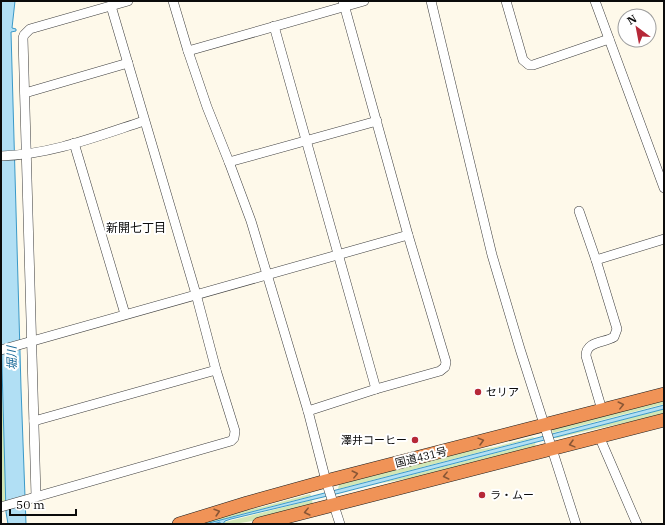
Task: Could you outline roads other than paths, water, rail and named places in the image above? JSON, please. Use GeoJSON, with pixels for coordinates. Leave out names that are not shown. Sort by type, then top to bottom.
{"type":"FeatureCollection","features":[{"type":"Feature","properties":{"kind":"highway","name":"国道431号"},"geometry":{"type":"LineString","coordinates":[[179,524],[247,503],[544,427],[664,394]]}},
{"type":"Feature","properties":{"kind":"highway"},"geometry":{"type":"LineString","coordinates":[[259,524],[550,446],[664,420]]}},
{"type":"Feature","properties":{"kind":"street"},"geometry":{"type":"LineString","coordinates":[[32,497],[34,421],[27,343],[27,155],[23,38],[26,32],[30,29],[128,1]]}},
{"type":"Feature","properties":{"kind":"street"},"geometry":{"type":"LineString","coordinates":[[173,1],[207,108],[230,162],[251,221],[340,524]]}},
{"type":"Feature","properties":{"kind":"street"},"geometry":{"type":"LineString","coordinates":[[188,51],[344,4],[364,1]]}},
{"type":"Feature","properties":{"kind":"street"},"geometry":{"type":"LineString","coordinates":[[431,1],[492,255],[544,427],[576,524]]}},
{"type":"Feature","properties":{"kind":"street"},"geometry":{"type":"LineString","coordinates":[[506,1],[523,60],[529,65],[533,65],[609,39]]}},
{"type":"Feature","properties":{"kind":"street"},"geometry":{"type":"LineString","coordinates":[[596,1],[664,188]]}},
{"type":"Feature","properties":{"kind":"street"},"geometry":{"type":"LineString","coordinates":[[308,411],[376,389],[440,371],[445,367],[446,362],[408,235],[344,4]]}},
{"type":"Feature","properties":{"kind":"street"},"geometry":{"type":"LineString","coordinates":[[2,507],[32,497],[231,441],[234,438],[235,431],[216,370],[196,294],[111,6]]}},
{"type":"Feature","properties":{"kind":"street"},"geometry":{"type":"LineString","coordinates":[[274,26],[376,389]]}},
{"type":"Feature","properties":{"kind":"street"},"geometry":{"type":"LineString","coordinates":[[25,92],[128,63]]}},
{"type":"Feature","properties":{"kind":"street"},"geometry":{"type":"LineString","coordinates":[[1,156],[27,155],[74,143],[144,121]]}},
{"type":"Feature","properties":{"kind":"street"},"geometry":{"type":"LineString","coordinates":[[230,162],[377,121]]}},
{"type":"Feature","properties":{"kind":"street"},"geometry":{"type":"LineString","coordinates":[[74,143],[124,314]]}},
{"type":"Feature","properties":{"kind":"street"},"geometry":{"type":"LineString","coordinates":[[579,211],[617,329],[614,337],[592,345],[587,348],[586,351],[586,356],[602,410]]}},
{"type":"Feature","properties":{"kind":"street"},"geometry":{"type":"LineString","coordinates":[[1,350],[408,235]]}},
{"type":"Feature","properties":{"kind":"street"},"geometry":{"type":"LineString","coordinates":[[596,260],[664,239]]}},
{"type":"Feature","properties":{"kind":"street"},"geometry":{"type":"LineString","coordinates":[[34,421],[216,370]]}},
{"type":"Feature","properties":{"kind":"street"},"geometry":{"type":"LineString","coordinates":[[599,436],[637,524]]}},
{"type":"Feature","properties":{"kind":"water","name":"堀川"},"geometry":{"type":"Polygon","coordinates":[[[1,1],[15,1],[12,28],[16,29],[16,31],[11,32],[26,524],[8,524],[6,512],[1,331],[1,1]]]}},
{"type":"Feature","properties":{"kind":"water"},"geometry":{"type":"Polygon","coordinates":[[[664,405],[664,409],[340,493],[231,519],[225,521],[223,524],[220,524],[220,522],[205,524],[664,405]]]}},
{"type":"Feature","properties":{"kind":"place","name":"セリア"},"geometry":{"type":"Point","coordinates":[478,392]}},
{"type":"Feature","properties":{"kind":"place","name":"澤井コーヒー"},"geometry":{"type":"Point","coordinates":[415,440]}},
{"type":"Feature","properties":{"kind":"place","name":"ラ・ムー"},"geometry":{"type":"Point","coordinates":[482,495]}},
{"type":"Feature","properties":{"kind":"district","name":"新開七丁目"},"geometry":{"type":"Point","coordinates":[136,228]}}]}
